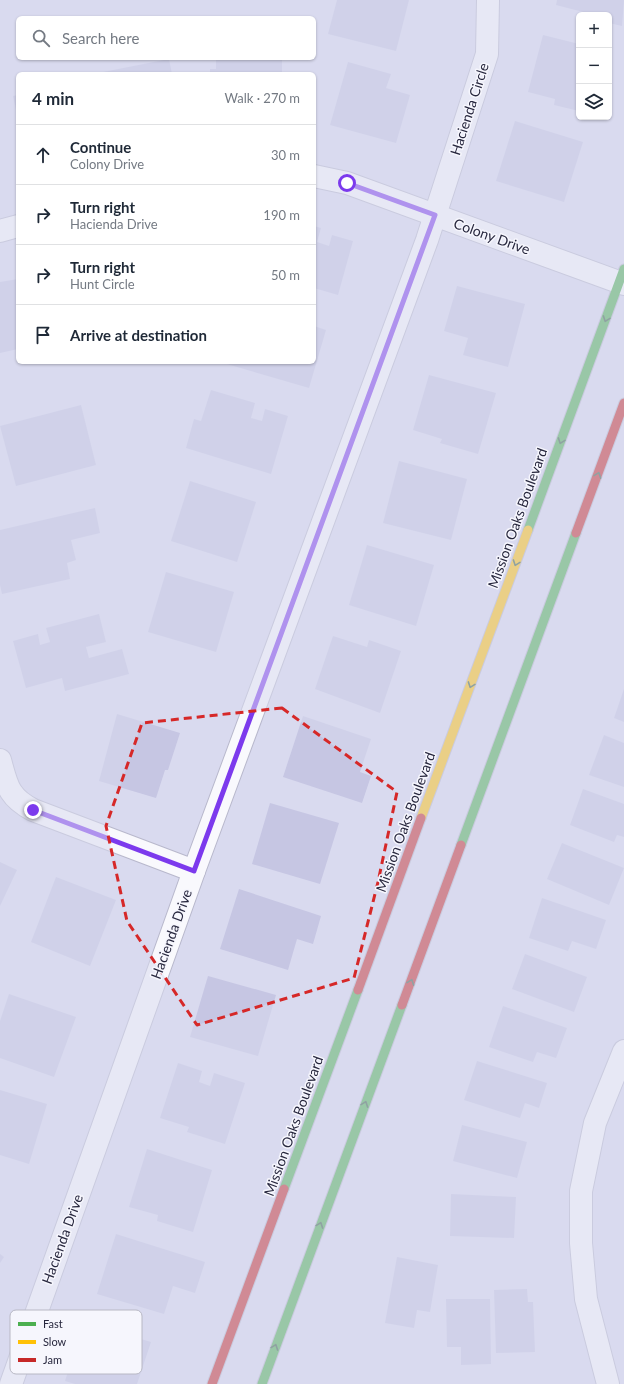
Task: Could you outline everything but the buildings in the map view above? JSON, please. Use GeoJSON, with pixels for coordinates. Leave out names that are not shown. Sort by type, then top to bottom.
{"type":"FeatureCollection","features":[{"type":"Feature","properties":{"kind":"main road","name":"Mission Oaks Boulevard"},"geometry":{"type":"LineString","coordinates":[[212,1384],[622,279]]}},
{"type":"Feature","properties":{"kind":"main road"},"geometry":{"type":"LineString","coordinates":[[262,1384],[624,403]]}},
{"type":"Feature","properties":{"kind":"street","name":"Hacienda Circle"},"geometry":{"type":"LineString","coordinates":[[435,215],[487,54],[488,0]]}},
{"type":"Feature","properties":{"kind":"street","name":"Colony Drive"},"geometry":{"type":"LineString","coordinates":[[316,176],[347,183],[435,215],[622,279]]}},
{"type":"Feature","properties":{"kind":"street","name":"Hacienda Drive"},"geometry":{"type":"LineString","coordinates":[[37,1310],[194,871],[435,215]]}},
{"type":"Feature","properties":{"kind":"street"},"geometry":{"type":"LineString","coordinates":[[0,231],[16,227]]}},
{"type":"Feature","properties":{"kind":"street"},"geometry":{"type":"LineString","coordinates":[[0,760],[8,790],[22,804],[33,810],[194,871]]}},
{"type":"Feature","properties":{"kind":"street"},"geometry":{"type":"LineString","coordinates":[[608,1384],[586,1299],[581,1243],[581,1191],[596,1123],[624,1051]]}},
{"type":"Feature","properties":{"kind":"street","name":"Hacienda Drive"},"geometry":{"type":"LineString","coordinates":[[10,1384],[14,1374]]}},
{"type":"Feature","properties":{"kind":"street"},"geometry":{"type":"LineString","coordinates":[[613,1384],[624,1380]]}},
{"type":"Feature","properties":{"kind":"highlighted area"},"geometry":{"type":"Polygon","coordinates":[[[282,708],[397,792],[378,882],[354,978],[197,1025],[127,921],[106,826],[142,723],[282,708]]]}},
{"type":"Feature","properties":{"kind":"traffic: fast"},"geometry":{"type":"LineString","coordinates":[[528,530],[624,269]]}},
{"type":"Feature","properties":{"kind":"traffic: fast"},"geometry":{"type":"LineString","coordinates":[[461,845],[576,533]]}},
{"type":"Feature","properties":{"kind":"traffic: fast"},"geometry":{"type":"LineString","coordinates":[[284,1189],[358,990]]}},
{"type":"Feature","properties":{"kind":"traffic: fast"},"geometry":{"type":"LineString","coordinates":[[262,1384],[402,1005]]}},
{"type":"Feature","properties":{"kind":"traffic: slow"},"geometry":{"type":"LineString","coordinates":[[421,818],[528,530]]}},
{"type":"Feature","properties":{"kind":"traffic: jam"},"geometry":{"type":"LineString","coordinates":[[576,533],[624,403]]}},
{"type":"Feature","properties":{"kind":"traffic: jam"},"geometry":{"type":"LineString","coordinates":[[358,990],[421,818]]}},
{"type":"Feature","properties":{"kind":"traffic: jam"},"geometry":{"type":"LineString","coordinates":[[402,1005],[461,845]]}},
{"type":"Feature","properties":{"kind":"traffic: jam"},"geometry":{"type":"LineString","coordinates":[[212,1384],[284,1189]]}},
{"type":"Feature","properties":{"kind":"route"},"geometry":{"type":"LineString","coordinates":[[33,810],[194,871],[435,215],[347,183]]}}]}
